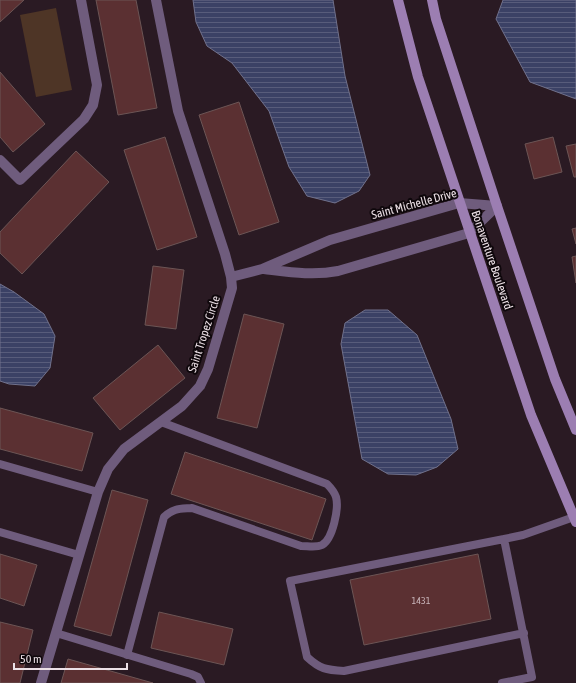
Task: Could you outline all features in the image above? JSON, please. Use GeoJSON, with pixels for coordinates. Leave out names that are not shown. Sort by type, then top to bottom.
{"type":"FeatureCollection","features":[{"type":"Feature","properties":{"kind":"main road","name":"Bonaventure Boulevard"},"geometry":{"type":"LineString","coordinates":[[398,0],[418,77],[531,415],[575,520]]}},
{"type":"Feature","properties":{"kind":"main road","name":"Bonaventure Boulevard"},"geometry":{"type":"LineString","coordinates":[[432,0],[436,19],[497,206],[555,379],[576,430]]}},
{"type":"Feature","properties":{"kind":"street"},"geometry":{"type":"LineString","coordinates":[[0,160],[20,180],[84,119],[93,105],[97,85],[81,0]]}},
{"type":"Feature","properties":{"kind":"street","name":"Saint Tropez Circle"},"geometry":{"type":"LineString","coordinates":[[41,683],[98,492],[108,470],[124,450],[182,406],[200,386],[208,369],[231,296],[232,276],[226,254],[178,111],[156,0]]}},
{"type":"Feature","properties":{"kind":"street","name":"Saint Michelle Drive"},"geometry":{"type":"LineString","coordinates":[[232,276],[262,269],[330,240],[459,203],[497,206]]}},
{"type":"Feature","properties":{"kind":"street","name":"Saint Michelle Drive"},"geometry":{"type":"LineString","coordinates":[[262,269],[292,273],[321,274],[338,271],[470,233],[497,206]]}},
{"type":"Feature","properties":{"kind":"lane"},"geometry":{"type":"LineString","coordinates":[[127,655],[164,517],[172,510],[178,508],[192,508],[301,546],[315,547],[328,541],[337,512],[336,496],[327,484],[161,422]]}},
{"type":"Feature","properties":{"kind":"lane"},"geometry":{"type":"LineString","coordinates":[[0,464],[98,492]]}},
{"type":"Feature","properties":{"kind":"lane"},"geometry":{"type":"LineString","coordinates":[[524,633],[344,671],[325,670],[315,665],[307,657],[290,580],[523,535],[575,520]]}},
{"type":"Feature","properties":{"kind":"lane"},"geometry":{"type":"LineString","coordinates":[[0,532],[79,555]]}},
{"type":"Feature","properties":{"kind":"lane"},"geometry":{"type":"LineString","coordinates":[[504,539],[532,677],[505,683]]}},
{"type":"Feature","properties":{"kind":"lane"},"geometry":{"type":"LineString","coordinates":[[56,633],[191,674],[198,677],[201,683]]}},
{"type":"Feature","properties":{"kind":"shaded area"},"geometry":{"type":"Polygon","coordinates":[[[56,8],[72,90],[36,97],[20,15],[56,8]]]}},
{"type":"Feature","properties":{"kind":"water"},"geometry":{"type":"Polygon","coordinates":[[[193,0],[333,0],[345,76],[370,175],[359,191],[335,203],[307,196],[289,167],[269,111],[232,63],[207,46],[196,22],[193,0]]]}},
{"type":"Feature","properties":{"kind":"water"},"geometry":{"type":"Polygon","coordinates":[[[503,0],[576,0],[576,99],[530,82],[496,19],[503,0]]]}},
{"type":"Feature","properties":{"kind":"water"},"geometry":{"type":"Polygon","coordinates":[[[0,284],[14,292],[44,314],[55,336],[50,368],[35,386],[9,384],[0,381],[0,284]]]}},
{"type":"Feature","properties":{"kind":"water"},"geometry":{"type":"Polygon","coordinates":[[[365,310],[388,310],[417,335],[451,419],[458,449],[437,467],[416,475],[388,474],[362,459],[341,344],[345,323],[365,310]]]}},
{"type":"Feature","properties":{"kind":"building"},"geometry":{"type":"Polygon","coordinates":[[[0,0],[24,0],[0,22],[0,0]]]}},
{"type":"Feature","properties":{"kind":"building"},"geometry":{"type":"Polygon","coordinates":[[[96,0],[136,0],[157,108],[118,115],[96,0]]]}},
{"type":"Feature","properties":{"kind":"building"},"geometry":{"type":"Polygon","coordinates":[[[0,72],[45,124],[13,152],[0,137],[0,72]]]}},
{"type":"Feature","properties":{"kind":"building"},"geometry":{"type":"Polygon","coordinates":[[[239,102],[279,222],[239,235],[199,115],[239,102]]]}},
{"type":"Feature","properties":{"kind":"building"},"geometry":{"type":"Polygon","coordinates":[[[165,137],[197,237],[157,250],[124,150],[165,137]]]}},
{"type":"Feature","properties":{"kind":"building"},"geometry":{"type":"Polygon","coordinates":[[[553,137],[562,172],[534,179],[525,144],[553,137]]]}},
{"type":"Feature","properties":{"kind":"building"},"geometry":{"type":"Polygon","coordinates":[[[576,144],[576,177],[574,177],[566,146],[576,144]]]}},
{"type":"Feature","properties":{"kind":"building"},"geometry":{"type":"Polygon","coordinates":[[[76,151],[109,182],[22,274],[0,253],[0,232],[76,151]]]}},
{"type":"Feature","properties":{"kind":"building"},"geometry":{"type":"Polygon","coordinates":[[[576,228],[576,244],[572,229],[576,228]]]}},
{"type":"Feature","properties":{"kind":"building"},"geometry":{"type":"Polygon","coordinates":[[[576,256],[576,283],[572,257],[576,256]]]}},
{"type":"Feature","properties":{"kind":"building"},"geometry":{"type":"Polygon","coordinates":[[[153,266],[184,270],[176,329],[145,325],[153,266]]]}},
{"type":"Feature","properties":{"kind":"building"},"geometry":{"type":"Polygon","coordinates":[[[244,314],[284,324],[257,428],[217,418],[244,314]]]}},
{"type":"Feature","properties":{"kind":"building"},"geometry":{"type":"Polygon","coordinates":[[[158,345],[185,378],[120,430],[93,398],[158,345]]]}},
{"type":"Feature","properties":{"kind":"building"},"geometry":{"type":"Polygon","coordinates":[[[0,408],[93,433],[82,471],[0,449],[0,408]]]}},
{"type":"Feature","properties":{"kind":"building"},"geometry":{"type":"Polygon","coordinates":[[[185,452],[326,499],[312,540],[171,494],[185,452]]]}},
{"type":"Feature","properties":{"kind":"building"},"geometry":{"type":"Polygon","coordinates":[[[112,490],[148,500],[111,636],[74,626],[112,490]]]}},
{"type":"Feature","properties":{"kind":"building"},"geometry":{"type":"Polygon","coordinates":[[[0,554],[37,565],[24,606],[0,598],[0,554]]]}},
{"type":"Feature","properties":{"kind":"building"},"geometry":{"type":"Polygon","coordinates":[[[478,554],[491,619],[364,645],[350,580],[478,554]]]}},
{"type":"Feature","properties":{"kind":"building"},"geometry":{"type":"Polygon","coordinates":[[[159,612],[233,629],[224,665],[151,648],[159,612]]]}},
{"type":"Feature","properties":{"kind":"building"},"geometry":{"type":"Polygon","coordinates":[[[0,622],[33,630],[20,683],[0,683],[0,622]]]}},
{"type":"Feature","properties":{"kind":"building"},"geometry":{"type":"Polygon","coordinates":[[[68,659],[153,683],[61,683],[68,659]]]}}]}
